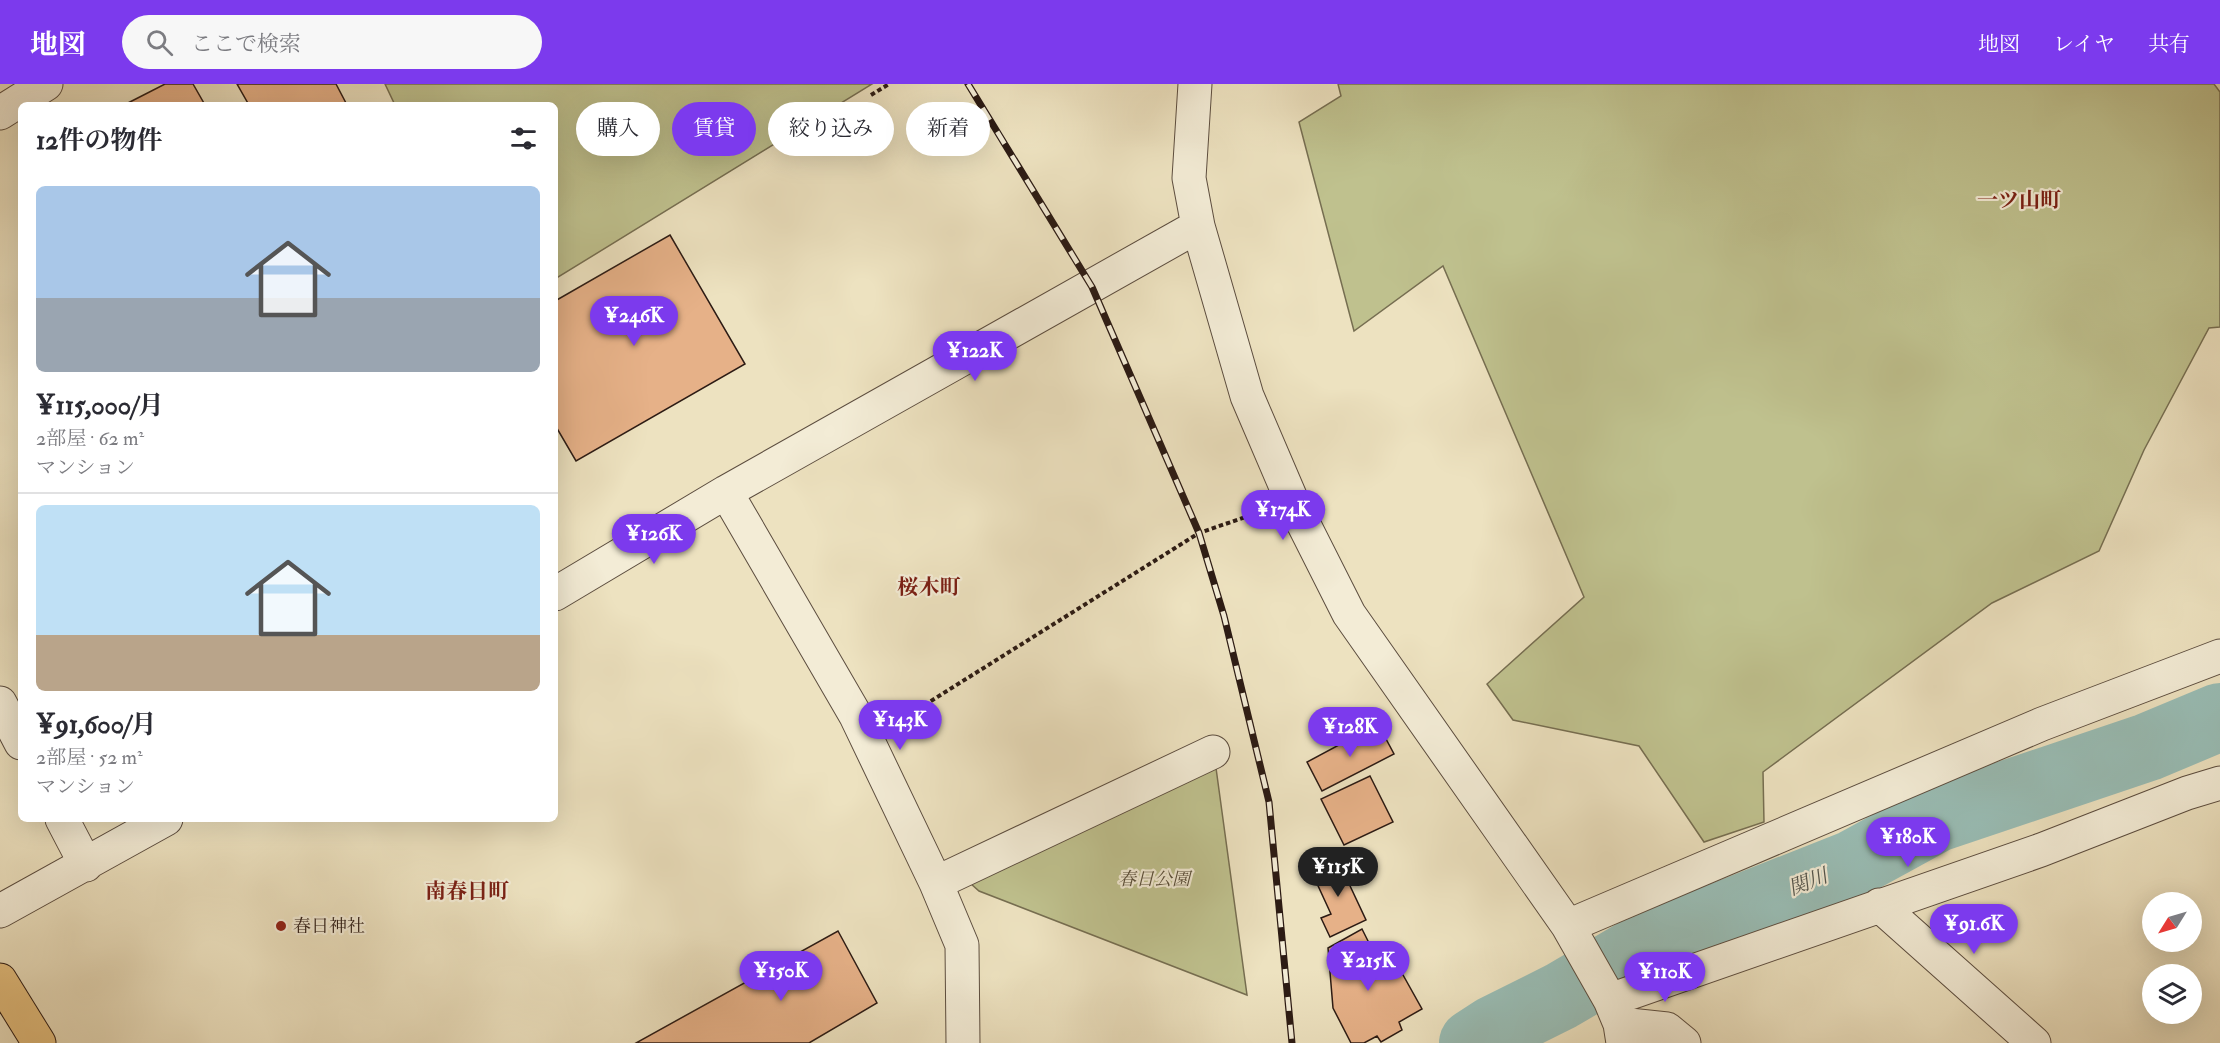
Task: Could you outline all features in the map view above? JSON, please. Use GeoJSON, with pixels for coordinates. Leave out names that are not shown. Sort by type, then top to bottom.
{"type":"FeatureCollection","features":[{"type":"Feature","properties":{"kind":"highway"},"geometry":{"type":"LineString","coordinates":[[0,980],[39,1043]]}},
{"type":"Feature","properties":{"kind":"street"},"geometry":{"type":"LineString","coordinates":[[1195,84],[1190,178],[1198,226],[1246,396],[1292,501],[1349,614],[1568,926],[1618,1022]]}},
{"type":"Feature","properties":{"kind":"street"},"geometry":{"type":"LineString","coordinates":[[20,102],[40,91]]}},
{"type":"Feature","properties":{"kind":"street"},"geometry":{"type":"LineString","coordinates":[[0,113],[18,103]]}},
{"type":"Feature","properties":{"kind":"street"},"geometry":{"type":"LineString","coordinates":[[558,592],[726,492],[1198,226]]}},
{"type":"Feature","properties":{"kind":"street"},"geometry":{"type":"LineString","coordinates":[[726,492],[867,741],[936,883],[962,945],[963,1043]]}},
{"type":"Feature","properties":{"kind":"street"},"geometry":{"type":"LineString","coordinates":[[1568,926],[2042,724],[2220,656]]}},
{"type":"Feature","properties":{"kind":"street"},"geometry":{"type":"LineString","coordinates":[[0,703],[18,736]]}},
{"type":"Feature","properties":{"kind":"street"},"geometry":{"type":"LineString","coordinates":[[936,883],[1214,752]]}},
{"type":"Feature","properties":{"kind":"street"},"geometry":{"type":"LineString","coordinates":[[1618,1022],[1879,905],[2041,850],[2187,793],[2219,788]]}},
{"type":"Feature","properties":{"kind":"street"},"geometry":{"type":"LineString","coordinates":[[64,822],[86,865]]}},
{"type":"Feature","properties":{"kind":"street"},"geometry":{"type":"LineString","coordinates":[[0,911],[161,822]]}},
{"type":"Feature","properties":{"kind":"street"},"geometry":{"type":"LineString","coordinates":[[1879,905],[2034,1043]]}},
{"type":"Feature","properties":{"kind":"street"},"geometry":{"type":"LineString","coordinates":[[1618,1022],[1667,1029],[1684,1043]]}},
{"type":"Feature","properties":{"kind":"path"},"geometry":{"type":"LineString","coordinates":[[871,94],[889,84]]}},
{"type":"Feature","properties":{"kind":"path"},"geometry":{"type":"LineString","coordinates":[[867,741],[1199,533],[1292,501]]}},
{"type":"Feature","properties":{"kind":"green space"},"geometry":{"type":"Polygon","coordinates":[[[385,84],[872,84],[843,102],[768,102],[768,148],[756,155],[756,102],[672,102],[672,156],[755,156],[558,277],[558,102],[394,102],[385,84]]]}},
{"type":"Feature","properties":{"kind":"green space"},"geometry":{"type":"Polygon","coordinates":[[[1338,84],[2214,84],[2220,92],[2220,327],[2209,328],[2144,450],[2099,551],[1992,603],[1763,772],[1764,822],[1704,842],[1639,746],[1513,720],[1487,684],[1584,597],[1443,266],[1354,331],[1299,122],[1341,96],[1338,84]]]}},
{"type":"Feature","properties":{"kind":"green space","name":"春日公園"},"geometry":{"type":"Polygon","coordinates":[[[1216,768],[1247,995],[979,891],[970,883],[1216,768]]]}},
{"type":"Feature","properties":{"kind":"building"},"geometry":{"type":"Polygon","coordinates":[[[165,84],[193,84],[203,102],[130,102],[165,84]]]}},
{"type":"Feature","properties":{"kind":"building"},"geometry":{"type":"Polygon","coordinates":[[[237,84],[336,84],[345,102],[247,102],[237,84]]]}},
{"type":"Feature","properties":{"kind":"building"},"geometry":{"type":"Polygon","coordinates":[[[670,235],[745,364],[576,461],[558,430],[558,299],[670,235]]]}},
{"type":"Feature","properties":{"kind":"building"},"geometry":{"type":"Polygon","coordinates":[[[1378,724],[1394,754],[1322,791],[1307,762],[1378,724]]]}},
{"type":"Feature","properties":{"kind":"building"},"geometry":{"type":"Polygon","coordinates":[[[1370,776],[1393,822],[1344,845],[1321,799],[1370,776]]]}},
{"type":"Feature","properties":{"kind":"building"},"geometry":{"type":"Polygon","coordinates":[[[1336,856],[1366,920],[1330,937],[1321,918],[1331,914],[1314,877],[1320,874],[1315,865],[1336,856]]]}},
{"type":"Feature","properties":{"kind":"building"},"geometry":{"type":"Polygon","coordinates":[[[1362,929],[1385,975],[1398,966],[1422,1009],[1399,1022],[1402,1030],[1381,1042],[1377,1036],[1364,1043],[1351,1043],[1333,1008],[1328,948],[1362,929]]]}},
{"type":"Feature","properties":{"kind":"building"},"geometry":{"type":"Polygon","coordinates":[[[838,931],[877,1003],[809,1043],[636,1043],[838,931]]]}},
{"type":"Feature","properties":{"kind":"waterway","name":"関川"},"geometry":{"type":"LineString","coordinates":[[1473,1043],[1493,1030],[1561,996],[1646,946],[1853,864],[1937,818],[2148,747],[2220,717]]}},
{"type":"Feature","properties":{"kind":"railway"},"geometry":{"type":"LineString","coordinates":[[968,84],[1092,287],[1199,533],[1224,616],[1269,802],[1292,1043]]}},
{"type":"Feature","properties":{"kind":"place","name":"春日神社"},"geometry":{"type":"Point","coordinates":[281,926]}},
{"type":"Feature","properties":{"kind":"district","name":"一ツ山町"},"geometry":{"type":"Point","coordinates":[2019,200]}},
{"type":"Feature","properties":{"kind":"district","name":"桜木町"},"geometry":{"type":"Point","coordinates":[929,587]}},
{"type":"Feature","properties":{"kind":"district","name":"南春日町"},"geometry":{"type":"Point","coordinates":[467,891]}}]}
